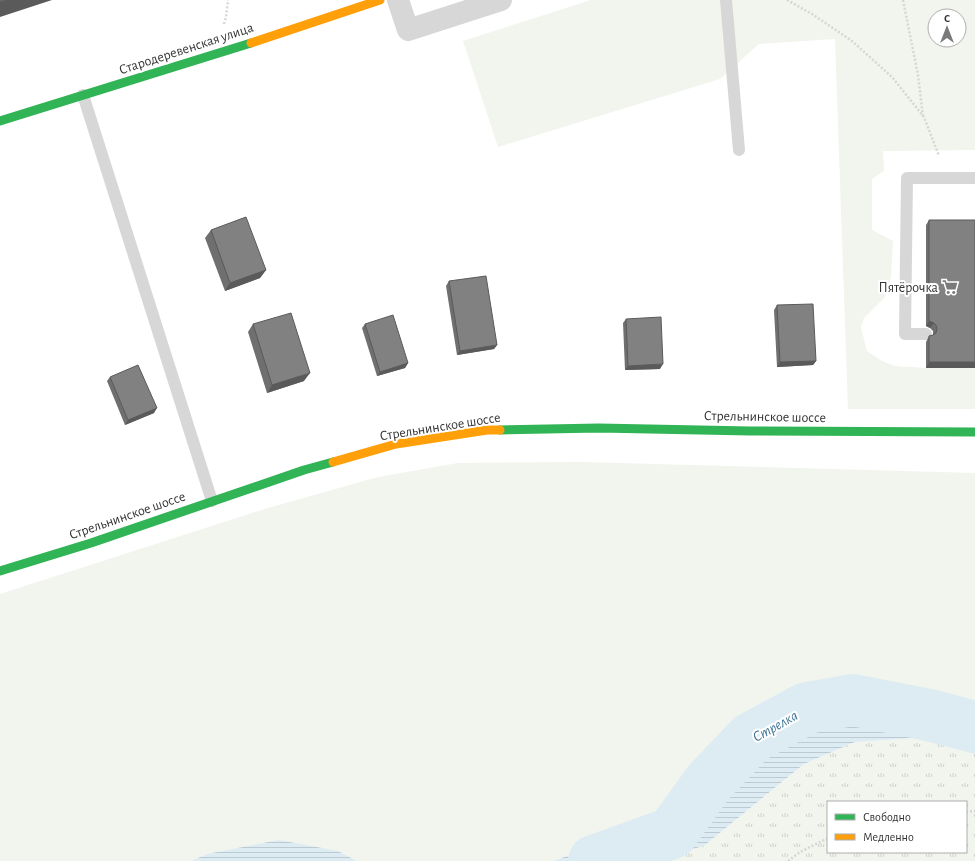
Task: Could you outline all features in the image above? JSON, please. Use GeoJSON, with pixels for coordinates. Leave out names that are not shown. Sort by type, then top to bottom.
{"type":"FeatureCollection","features":[{"type":"Feature","properties":{"kind":"main road","name":"Стародеревенская улица"},"geometry":{"type":"LineString","coordinates":[[0,121],[217,54],[380,0]]}},
{"type":"Feature","properties":{"kind":"main road","name":"Стрельнинское шоссе"},"geometry":{"type":"LineString","coordinates":[[0,572],[304,470],[396,444],[488,430],[599,428],[758,431],[975,432]]}},
{"type":"Feature","properties":{"kind":"street"},"geometry":{"type":"LineString","coordinates":[[398,0],[408,30],[501,0]]}},
{"type":"Feature","properties":{"kind":"lane"},"geometry":{"type":"LineString","coordinates":[[726,0],[739,150]]}},
{"type":"Feature","properties":{"kind":"lane"},"geometry":{"type":"LineString","coordinates":[[83,95],[212,501]]}},
{"type":"Feature","properties":{"kind":"lane"},"geometry":{"type":"LineString","coordinates":[[926,334],[905,334],[907,178],[975,178]]}},
{"type":"Feature","properties":{"kind":"path"},"geometry":{"type":"LineString","coordinates":[[788,0],[852,41],[892,77],[924,117]]}},
{"type":"Feature","properties":{"kind":"path"},"geometry":{"type":"LineString","coordinates":[[903,0],[918,75],[924,117],[935,146]]}},
{"type":"Feature","properties":{"kind":"path"},"geometry":{"type":"LineString","coordinates":[[788,861],[800,852],[827,838]]}},
{"type":"Feature","properties":{"kind":"green space"},"geometry":{"type":"Polygon","coordinates":[[[591,0],[975,0],[975,150],[883,151],[884,171],[872,179],[872,230],[893,241],[891,277],[885,297],[864,318],[861,328],[867,351],[882,361],[895,366],[926,368],[975,368],[975,409],[848,409],[835,39],[759,44],[720,79],[498,147],[463,41],[591,0]]]}},
{"type":"Feature","properties":{"kind":"green space"},"geometry":{"type":"Polygon","coordinates":[[[583,462],[975,473],[975,707],[966,704],[851,705],[775,722],[703,772],[638,831],[553,861],[357,861],[338,851],[207,854],[191,861],[0,861],[0,594],[268,508],[378,477],[458,463],[583,462]]]}},
{"type":"Feature","properties":{"kind":"green space"},"geometry":{"type":"Polygon","coordinates":[[[915,738],[975,748],[975,861],[661,861],[705,845],[804,764],[855,742],[915,738]]]}},
{"type":"Feature","properties":{"kind":"water"},"geometry":{"type":"Polygon","coordinates":[[[966,704],[975,707],[975,748],[915,738],[855,742],[804,764],[705,845],[661,861],[553,861],[638,831],[703,772],[775,722],[851,705],[966,704]]]}},
{"type":"Feature","properties":{"kind":"water"},"geometry":{"type":"Polygon","coordinates":[[[279,840],[338,851],[357,861],[191,861],[207,854],[279,840]]]}},
{"type":"Feature","properties":{"kind":"building"},"geometry":{"type":"Polygon","coordinates":[[[246,217],[266,270],[230,283],[211,230],[246,217]]]}},
{"type":"Feature","properties":{"kind":"building","name":"Пятёрочка"},"geometry":{"type":"Polygon","coordinates":[[[929,220],[975,220],[975,362],[929,362],[929,336],[936,333],[937,328],[934,323],[929,321],[929,220]]]}},
{"type":"Feature","properties":{"kind":"building"},"geometry":{"type":"Polygon","coordinates":[[[486,276],[497,345],[460,351],[449,281],[486,276]]]}},
{"type":"Feature","properties":{"kind":"building"},"geometry":{"type":"Polygon","coordinates":[[[813,304],[816,361],[780,362],[777,305],[813,304]]]}},
{"type":"Feature","properties":{"kind":"building"},"geometry":{"type":"Polygon","coordinates":[[[291,313],[310,373],[272,385],[253,324],[291,313]]]}},
{"type":"Feature","properties":{"kind":"building"},"geometry":{"type":"Polygon","coordinates":[[[393,315],[408,363],[380,372],[365,324],[393,315]]]}},
{"type":"Feature","properties":{"kind":"building"},"geometry":{"type":"Polygon","coordinates":[[[661,317],[663,364],[628,366],[626,319],[661,317]]]}},
{"type":"Feature","properties":{"kind":"building"},"geometry":{"type":"Polygon","coordinates":[[[138,365],[157,408],[128,420],[110,377],[138,365]]]}},
{"type":"Feature","properties":{"kind":"waterway","name":"Стрелка"},"geometry":{"type":"LineString","coordinates":[[594,861],[672,833],[709,782],[751,738],[807,708],[853,700],[929,715],[975,727]]}},
{"type":"Feature","properties":{"kind":"traffic: fast"},"geometry":{"type":"LineString","coordinates":[[0,121],[251,43]]}},
{"type":"Feature","properties":{"kind":"traffic: fast"},"geometry":{"type":"LineString","coordinates":[[500,430],[599,428],[750,431],[975,432]]}},
{"type":"Feature","properties":{"kind":"traffic: fast"},"geometry":{"type":"LineString","coordinates":[[0,571],[91,543],[304,470],[333,462]]}},
{"type":"Feature","properties":{"kind":"traffic: slow"},"geometry":{"type":"LineString","coordinates":[[251,43],[380,0]]}},
{"type":"Feature","properties":{"kind":"traffic: slow"},"geometry":{"type":"LineString","coordinates":[[333,462],[396,444],[487,430],[500,430]]}},
{"type":"Feature","properties":{"kind":"place","name":"Пятёрочка"},"geometry":{"type":"Point","coordinates":[950,287]}}]}
